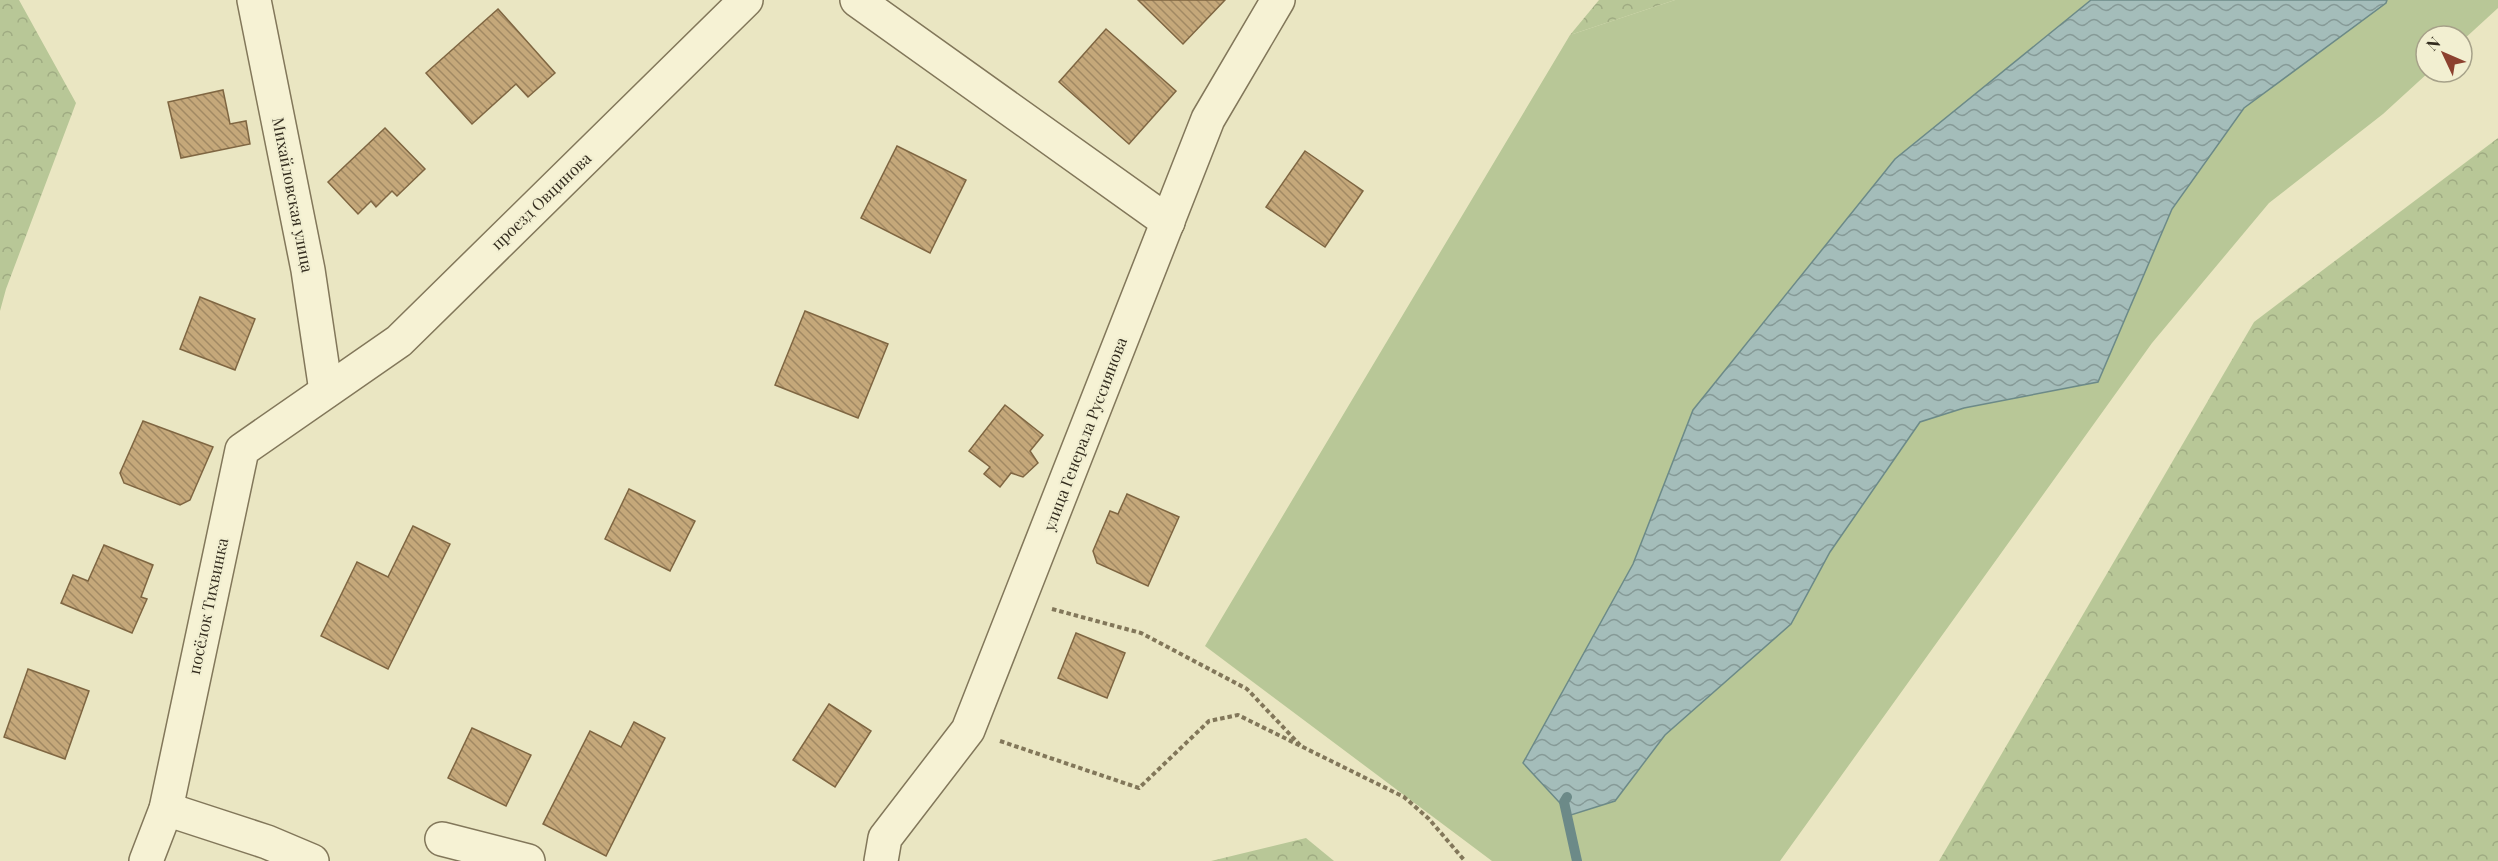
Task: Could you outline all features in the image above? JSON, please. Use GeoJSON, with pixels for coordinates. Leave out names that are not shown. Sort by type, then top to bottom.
{"type":"FeatureCollection","features":[{"type":"Feature","properties":{"kind":"street","name":"Михайловская улица"},"geometry":{"type":"LineString","coordinates":[[254,0],[308,270],[326,391]]}},
{"type":"Feature","properties":{"kind":"street","name":"проезд Овцинова"},"geometry":{"type":"LineString","coordinates":[[326,391],[399,341],[746,0]]}},
{"type":"Feature","properties":{"kind":"street"},"geometry":{"type":"LineString","coordinates":[[857,0],[1168,222]]}},
{"type":"Feature","properties":{"kind":"street","name":"улица Генерала Руссиянова"},"geometry":{"type":"LineString","coordinates":[[881,861],[885,838],[968,730],[1208,119],[1278,0]]}},
{"type":"Feature","properties":{"kind":"street","name":"посёлок Тихвинка"},"geometry":{"type":"LineString","coordinates":[[146,861],[166,809],[242,450],[326,391]]}},
{"type":"Feature","properties":{"kind":"street"},"geometry":{"type":"LineString","coordinates":[[166,809],[267,842],[312,861]]}},
{"type":"Feature","properties":{"kind":"street"},"geometry":{"type":"LineString","coordinates":[[442,840],[528,861]]}},
{"type":"Feature","properties":{"kind":"path"},"geometry":{"type":"LineString","coordinates":[[1019,600],[1141,633],[1247,689],[1302,747]]}},
{"type":"Feature","properties":{"kind":"path"},"geometry":{"type":"LineString","coordinates":[[968,730],[1139,788],[1209,720],[1238,715],[1404,797],[1429,819],[1465,861]]}},
{"type":"Feature","properties":{"kind":"green space"},"geometry":{"type":"Polygon","coordinates":[[[0,0],[19,0],[76,103],[6,289],[0,311],[0,0]]]}},
{"type":"Feature","properties":{"kind":"green space"},"geometry":{"type":"Polygon","coordinates":[[[1599,0],[1675,0],[1570,35],[1599,0]]]}},
{"type":"Feature","properties":{"kind":"green space"},"geometry":{"type":"Polygon","coordinates":[[[1675,0],[2498,0],[2498,8],[2474,30],[2474,24],[2414,24],[2414,84],[2416,84],[2383,114],[2269,203],[2152,343],[1780,861],[1492,861],[1205,646],[1570,35],[1675,0]]]}},
{"type":"Feature","properties":{"kind":"green space"},"geometry":{"type":"Polygon","coordinates":[[[2498,138],[2498,861],[1939,861],[2254,322],[2498,138]]]}},
{"type":"Feature","properties":{"kind":"green space"},"geometry":{"type":"Polygon","coordinates":[[[1306,838],[1334,861],[1211,861],[1306,838]]]}},
{"type":"Feature","properties":{"kind":"water"},"geometry":{"type":"Polygon","coordinates":[[[2091,0],[2387,0],[2244,108],[2172,209],[2098,382],[1964,408],[1920,422],[1830,552],[1791,624],[1665,735],[1615,801],[1571,815],[1523,763],[1633,564],[1693,410],[1895,159],[2091,0]]]}},
{"type":"Feature","properties":{"kind":"building"},"geometry":{"type":"Polygon","coordinates":[[[1138,0],[1225,0],[1183,44],[1138,0]]]}},
{"type":"Feature","properties":{"kind":"building"},"geometry":{"type":"Polygon","coordinates":[[[498,9],[555,73],[528,97],[516,84],[472,124],[426,73],[498,9]]]}},
{"type":"Feature","properties":{"kind":"building"},"geometry":{"type":"Polygon","coordinates":[[[1106,29],[1176,91],[1129,144],[1059,82],[1106,29]]]}},
{"type":"Feature","properties":{"kind":"building"},"geometry":{"type":"Polygon","coordinates":[[[223,90],[230,124],[246,121],[250,144],[181,158],[168,102],[223,90]]]}},
{"type":"Feature","properties":{"kind":"building"},"geometry":{"type":"Polygon","coordinates":[[[385,128],[425,169],[397,196],[392,191],[376,207],[371,201],[358,214],[328,182],[385,128]]]}},
{"type":"Feature","properties":{"kind":"building"},"geometry":{"type":"Polygon","coordinates":[[[897,146],[966,180],[930,253],[861,218],[897,146]]]}},
{"type":"Feature","properties":{"kind":"building"},"geometry":{"type":"Polygon","coordinates":[[[1305,151],[1363,191],[1325,247],[1266,207],[1305,151]]]}},
{"type":"Feature","properties":{"kind":"building"},"geometry":{"type":"Polygon","coordinates":[[[200,297],[255,319],[235,370],[180,349],[200,297]]]}},
{"type":"Feature","properties":{"kind":"building"},"geometry":{"type":"Polygon","coordinates":[[[805,311],[888,344],[858,418],[775,385],[805,311]]]}},
{"type":"Feature","properties":{"kind":"building"},"geometry":{"type":"Polygon","coordinates":[[[1005,405],[1043,435],[1030,451],[1038,463],[1023,477],[1011,473],[1000,487],[984,474],[990,467],[969,451],[1005,405]]]}},
{"type":"Feature","properties":{"kind":"building"},"geometry":{"type":"Polygon","coordinates":[[[143,421],[213,447],[190,500],[180,505],[124,483],[120,473],[143,421]]]}},
{"type":"Feature","properties":{"kind":"building"},"geometry":{"type":"Polygon","coordinates":[[[629,489],[695,521],[670,571],[605,539],[629,489]]]}},
{"type":"Feature","properties":{"kind":"building"},"geometry":{"type":"Polygon","coordinates":[[[1127,494],[1179,517],[1148,586],[1097,563],[1093,551],[1110,511],[1118,514],[1127,494]]]}},
{"type":"Feature","properties":{"kind":"building"},"geometry":{"type":"Polygon","coordinates":[[[413,526],[450,544],[388,669],[321,636],[357,562],[388,577],[413,526]]]}},
{"type":"Feature","properties":{"kind":"building"},"geometry":{"type":"Polygon","coordinates":[[[104,545],[153,565],[141,597],[147,599],[132,633],[61,603],[73,575],[88,581],[104,545]]]}},
{"type":"Feature","properties":{"kind":"building"},"geometry":{"type":"Polygon","coordinates":[[[1076,633],[1125,653],[1107,698],[1058,678],[1076,633]]]}},
{"type":"Feature","properties":{"kind":"building"},"geometry":{"type":"Polygon","coordinates":[[[28,669],[89,691],[65,759],[4,737],[28,669]]]}},
{"type":"Feature","properties":{"kind":"building"},"geometry":{"type":"Polygon","coordinates":[[[829,704],[871,731],[835,787],[793,760],[829,704]]]}},
{"type":"Feature","properties":{"kind":"building"},"geometry":{"type":"Polygon","coordinates":[[[634,722],[665,738],[606,856],[543,824],[590,731],[621,747],[634,722]]]}},
{"type":"Feature","properties":{"kind":"building"},"geometry":{"type":"Polygon","coordinates":[[[472,728],[531,755],[506,806],[448,778],[472,728]]]}},
{"type":"Feature","properties":{"kind":"waterway"},"geometry":{"type":"LineString","coordinates":[[1567,797],[1564,802],[1577,861]]}}]}
